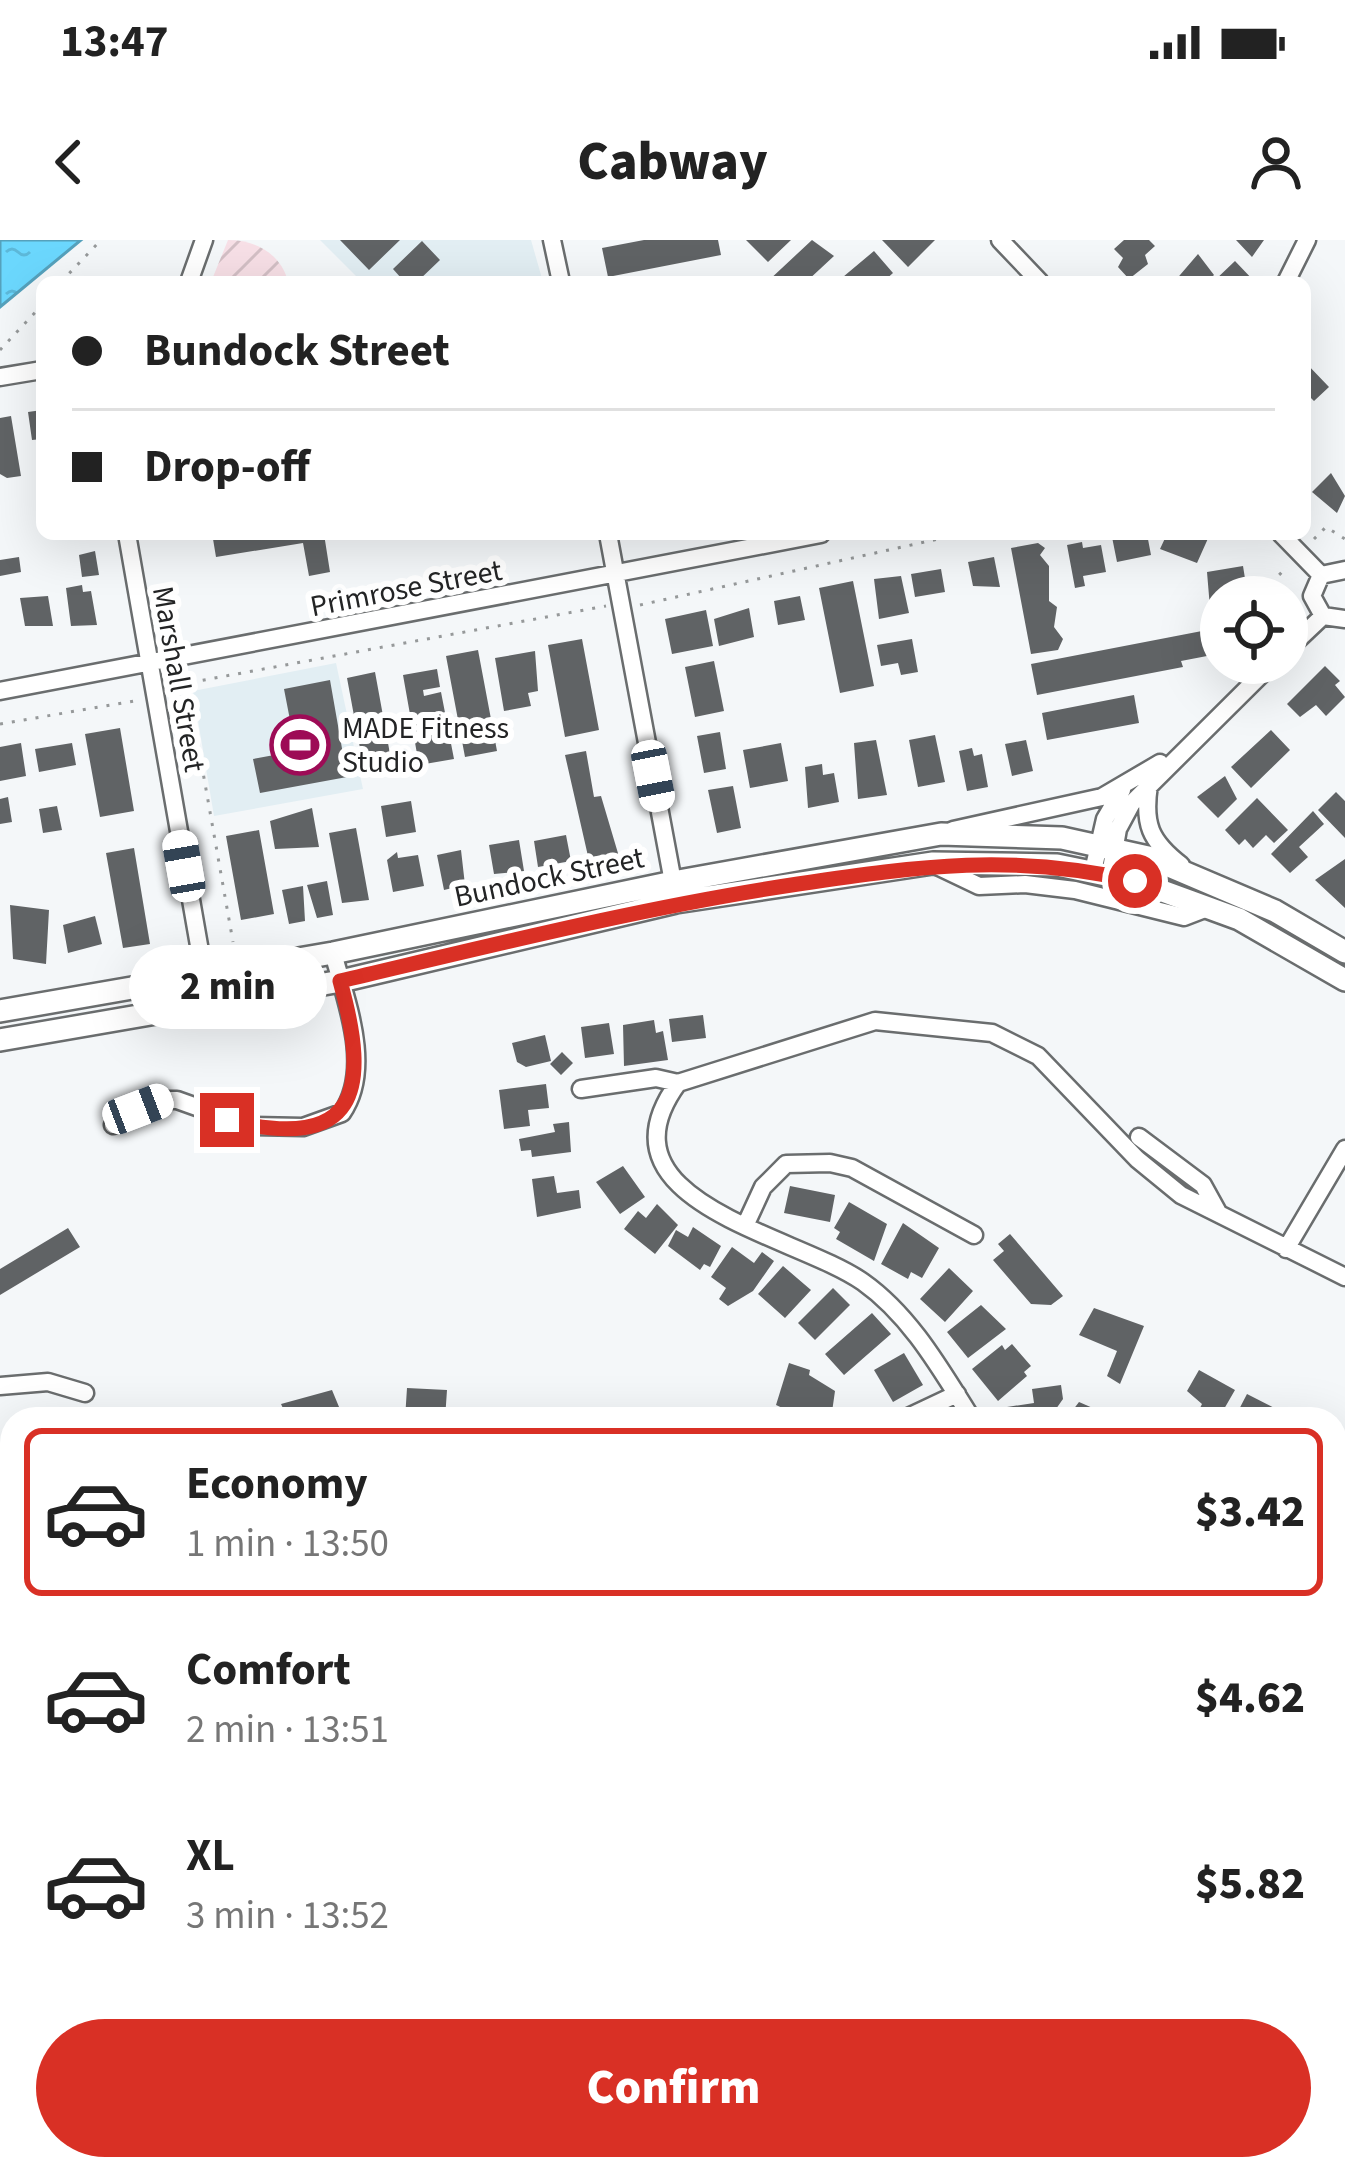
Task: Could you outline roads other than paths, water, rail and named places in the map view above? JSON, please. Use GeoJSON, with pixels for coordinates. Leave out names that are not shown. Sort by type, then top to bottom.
{"type":"FeatureCollection","features":[{"type":"Feature","properties":{"kind":"main road","name":"Bundock Street"},"geometry":{"type":"LineString","coordinates":[[0,1011],[333,953],[673,882],[940,834],[1020,835],[1105,846],[1189,870],[1345,952]]}},
{"type":"Feature","properties":{"kind":"main road","name":"Bundock Street"},"geometry":{"type":"LineString","coordinates":[[0,1040],[340,981],[676,902],[933,863],[1010,861],[1101,873],[1211,907],[1345,980]]}},
{"type":"Feature","properties":{"kind":"street"},"geometry":{"type":"LineString","coordinates":[[191,276],[204,240]]}},
{"type":"Feature","properties":{"kind":"street"},"geometry":{"type":"LineString","coordinates":[[552,240],[560,276]]}},
{"type":"Feature","properties":{"kind":"street"},"geometry":{"type":"LineString","coordinates":[[1000,240],[1034,276]]}},
{"type":"Feature","properties":{"kind":"street"},"geometry":{"type":"LineString","coordinates":[[1289,276],[1307,240]]}},
{"type":"Feature","properties":{"kind":"street"},"geometry":{"type":"LineString","coordinates":[[0,377],[36,371]]}},
{"type":"Feature","properties":{"kind":"street","name":"Marshall Street"},"geometry":{"type":"LineString","coordinates":[[128,540],[203,974]]}},
{"type":"Feature","properties":{"kind":"street"},"geometry":{"type":"LineString","coordinates":[[609,540],[673,882]]}},
{"type":"Feature","properties":{"kind":"street","name":"Primrose Street"},"geometry":{"type":"LineString","coordinates":[[0,691],[790,540]]}},
{"type":"Feature","properties":{"kind":"street"},"geometry":{"type":"LineString","coordinates":[[1287,540],[1322,574]]}},
{"type":"Feature","properties":{"kind":"street"},"geometry":{"type":"LineString","coordinates":[[1322,574],[1345,570]]}},
{"type":"Feature","properties":{"kind":"street"},"geometry":{"type":"LineString","coordinates":[[1322,574],[1312,596],[1323,616]]}},
{"type":"Feature","properties":{"kind":"street"},"geometry":{"type":"LineString","coordinates":[[1323,616],[1345,620]]}},
{"type":"Feature","properties":{"kind":"street"},"geometry":{"type":"LineString","coordinates":[[1308,630],[1323,616]]}},
{"type":"Feature","properties":{"kind":"street"},"geometry":{"type":"LineString","coordinates":[[1105,846],[1150,784],[1251,684]]}},
{"type":"Feature","properties":{"kind":"street"},"geometry":{"type":"LineString","coordinates":[[940,834],[1122,790],[1183,749]]}},
{"type":"Feature","properties":{"kind":"street"},"geometry":{"type":"LineString","coordinates":[[1150,784],[1144,817],[1151,836],[1189,870]]}},
{"type":"Feature","properties":{"kind":"street"},"geometry":{"type":"LineString","coordinates":[[1101,873],[1122,790]]}},
{"type":"Feature","properties":{"kind":"street"},"geometry":{"type":"LineString","coordinates":[[933,863],[979,886],[1025,884],[1075,890],[1184,917],[1211,907]]}},
{"type":"Feature","properties":{"kind":"street"},"geometry":{"type":"LineString","coordinates":[[113,1125],[160,1100],[177,1100],[250,1126],[303,1127],[342,1113],[350,1102],[355,1058],[333,953]]}},
{"type":"Feature","properties":{"kind":"street"},"geometry":{"type":"LineString","coordinates":[[581,1089],[656,1078],[678,1083],[875,1021],[992,1033],[1038,1056],[1137,1159],[1181,1195],[1345,1277]]}},
{"type":"Feature","properties":{"kind":"street"},"geometry":{"type":"LineString","coordinates":[[678,1083],[659,1108],[655,1136],[664,1165],[704,1208],[813,1253],[886,1301],[964,1407]]}},
{"type":"Feature","properties":{"kind":"street"},"geometry":{"type":"LineString","coordinates":[[1138,1137],[1203,1185],[1221,1216]]}},
{"type":"Feature","properties":{"kind":"street"},"geometry":{"type":"LineString","coordinates":[[1286,1249],[1345,1149]]}},
{"type":"Feature","properties":{"kind":"street"},"geometry":{"type":"LineString","coordinates":[[745,1226],[763,1187],[786,1165],[830,1162],[852,1168],[974,1235]]}},
{"type":"Feature","properties":{"kind":"street"},"geometry":{"type":"LineString","coordinates":[[0,1387],[48,1382],[85,1393]]}},
{"type":"Feature","properties":{"kind":"street"},"geometry":{"type":"LineString","coordinates":[[929,1407],[956,1394]]}},
{"type":"Feature","properties":{"kind":"water"},"geometry":{"type":"Polygon","coordinates":[[[0,240],[81,240],[36,276],[0,307],[0,240]]]}},
{"type":"Feature","properties":{"kind":"place","name":"MADE Fitness Studio"},"geometry":{"type":"Point","coordinates":[300,745]}}]}
